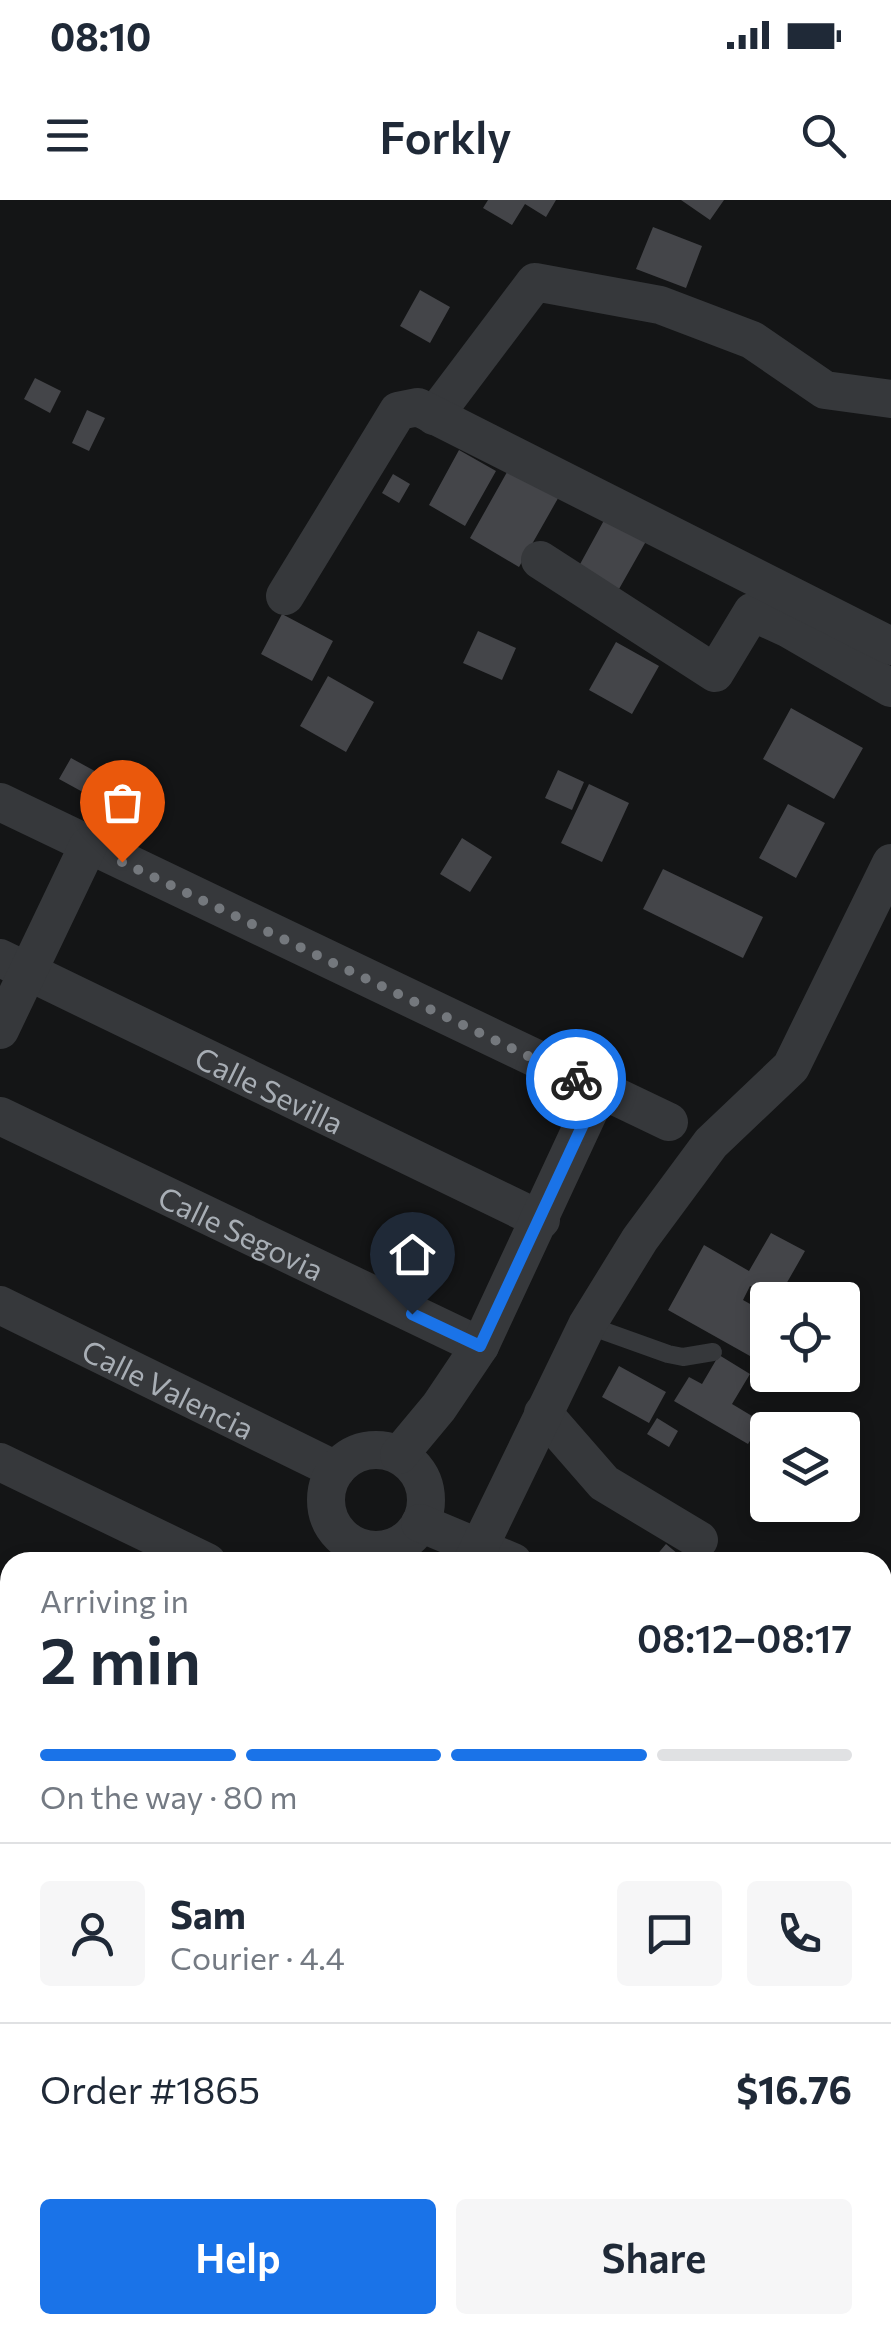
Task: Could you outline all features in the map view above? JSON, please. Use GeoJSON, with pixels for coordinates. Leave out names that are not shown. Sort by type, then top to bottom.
{"type":"FeatureCollection","features":[{"type":"Feature","properties":{"kind":"street"},"geometry":{"type":"LineString","coordinates":[[434,416],[535,282],[660,305],[752,340],[825,390],[891,399]]}},
{"type":"Feature","properties":{"kind":"street"},"geometry":{"type":"LineString","coordinates":[[285,596],[398,411],[418,407],[891,646]]}},
{"type":"Feature","properties":{"kind":"street"},"geometry":{"type":"LineString","coordinates":[[540,560],[715,673],[752,612],[891,688]]}},
{"type":"Feature","properties":{"kind":"street"},"geometry":{"type":"LineString","coordinates":[[0,802],[670,1122]]}},
{"type":"Feature","properties":{"kind":"street"},"geometry":{"type":"LineString","coordinates":[[0,1030],[14,965],[88,846]]}},
{"type":"Feature","properties":{"kind":"street"},"geometry":{"type":"LineString","coordinates":[[476,1552],[587,1325],[640,1239],[711,1143],[791,1068],[891,863]]}},
{"type":"Feature","properties":{"kind":"street","name":"Calle Sevilla"},"geometry":{"type":"LineString","coordinates":[[14,965],[541,1220]]}},
{"type":"Feature","properties":{"kind":"street"},"geometry":{"type":"LineString","coordinates":[[399,1455],[439,1408],[480,1346],[599,1090]]}},
{"type":"Feature","properties":{"kind":"street","name":"Calle Segovia"},"geometry":{"type":"LineString","coordinates":[[0,1116],[480,1346]]}},
{"type":"Feature","properties":{"kind":"street","name":"Calle Valencia"},"geometry":{"type":"LineString","coordinates":[[0,1305],[336,1470]]}},
{"type":"Feature","properties":{"kind":"street"},"geometry":{"type":"LineString","coordinates":[[543,1414],[604,1483],[699,1540]]}},
{"type":"Feature","properties":{"kind":"street"},"geometry":{"type":"LineString","coordinates":[[349,1552],[326,1508],[328,1488],[336,1470],[354,1455],[376,1450],[399,1455],[414,1467],[424,1483],[428,1502],[420,1523],[410,1538],[391,1549],[360,1552]]}},
{"type":"Feature","properties":{"kind":"street"},"geometry":{"type":"LineString","coordinates":[[0,1462],[186,1552]]}},
{"type":"Feature","properties":{"kind":"street"},"geometry":{"type":"LineString","coordinates":[[420,1523],[470,1552]]}},
{"type":"Feature","properties":{"kind":"lane"},"geometry":{"type":"LineString","coordinates":[[587,1325],[668,1354],[713,1352]]}},
{"type":"Feature","properties":{"kind":"building"},"geometry":{"type":"Polygon","coordinates":[[[488,200],[556,200],[546,217],[525,204],[512,225],[483,208],[488,200]]]}},
{"type":"Feature","properties":{"kind":"building"},"geometry":{"type":"Polygon","coordinates":[[[681,200],[724,200],[710,220],[681,200]]]}},
{"type":"Feature","properties":{"kind":"building"},"geometry":{"type":"Polygon","coordinates":[[[653,227],[702,246],[686,288],[636,269],[653,227]]]}},
{"type":"Feature","properties":{"kind":"building"},"geometry":{"type":"Polygon","coordinates":[[[420,290],[450,307],[430,343],[400,326],[420,290]]]}},
{"type":"Feature","properties":{"kind":"building"},"geometry":{"type":"Polygon","coordinates":[[[35,378],[61,391],[50,413],[24,399],[35,378]]]}},
{"type":"Feature","properties":{"kind":"building"},"geometry":{"type":"Polygon","coordinates":[[[87,410],[105,418],[89,451],[72,443],[87,410]]]}},
{"type":"Feature","properties":{"kind":"building"},"geometry":{"type":"Polygon","coordinates":[[[459,450],[496,471],[465,526],[429,505],[459,450]]]}},
{"type":"Feature","properties":{"kind":"building"},"geometry":{"type":"Polygon","coordinates":[[[511,465],[561,493],[519,567],[470,538],[511,465]]]}},
{"type":"Feature","properties":{"kind":"building"},"geometry":{"type":"Polygon","coordinates":[[[393,474],[410,484],[399,503],[382,493],[393,474]]]}},
{"type":"Feature","properties":{"kind":"building"},"geometry":{"type":"Polygon","coordinates":[[[608,513],[649,536],[619,589],[579,566],[608,513]]]}},
{"type":"Feature","properties":{"kind":"building"},"geometry":{"type":"Polygon","coordinates":[[[282,614],[333,641],[312,681],[261,654],[282,614]]]}},
{"type":"Feature","properties":{"kind":"building"},"geometry":{"type":"Polygon","coordinates":[[[478,631],[516,648],[502,680],[463,663],[478,631]]]}},
{"type":"Feature","properties":{"kind":"building"},"geometry":{"type":"Polygon","coordinates":[[[616,642],[659,666],[632,714],[589,690],[616,642]]]}},
{"type":"Feature","properties":{"kind":"building"},"geometry":{"type":"Polygon","coordinates":[[[328,676],[374,702],[346,752],[300,726],[328,676]]]}},
{"type":"Feature","properties":{"kind":"building"},"geometry":{"type":"Polygon","coordinates":[[[791,708],[863,748],[834,799],[763,759],[791,708]]]}},
{"type":"Feature","properties":{"kind":"building"},"geometry":{"type":"Polygon","coordinates":[[[71,758],[102,775],[90,796],[59,779],[71,758]]]}},
{"type":"Feature","properties":{"kind":"building"},"geometry":{"type":"Polygon","coordinates":[[[558,770],[584,782],[572,810],[545,798],[558,770]]]}},
{"type":"Feature","properties":{"kind":"building"},"geometry":{"type":"Polygon","coordinates":[[[589,784],[629,803],[602,862],[561,843],[589,784]]]}},
{"type":"Feature","properties":{"kind":"building"},"geometry":{"type":"Polygon","coordinates":[[[788,804],[825,823],[796,878],[759,858],[788,804]]]}},
{"type":"Feature","properties":{"kind":"building"},"geometry":{"type":"Polygon","coordinates":[[[462,838],[492,857],[470,892],[440,874],[462,838]]]}},
{"type":"Feature","properties":{"kind":"building"},"geometry":{"type":"Polygon","coordinates":[[[663,869],[763,917],[743,958],[643,909],[663,869]]]}},
{"type":"Feature","properties":{"kind":"building"},"geometry":{"type":"Polygon","coordinates":[[[771,1233],[805,1251],[787,1282],[750,1282],[743,1300],[750,1304],[750,1356],[668,1310],[704,1245],[749,1271],[771,1233]]]}},
{"type":"Feature","properties":{"kind":"building"},"geometry":{"type":"Polygon","coordinates":[[[719,1355],[750,1374],[732,1404],[750,1415],[748,1444],[674,1401],[689,1377],[702,1384],[719,1355]]]}},
{"type":"Feature","properties":{"kind":"building"},"geometry":{"type":"Polygon","coordinates":[[[619,1366],[666,1392],[649,1423],[602,1397],[619,1366]]]}},
{"type":"Feature","properties":{"kind":"building"},"geometry":{"type":"Polygon","coordinates":[[[657,1418],[678,1431],[669,1447],[647,1434],[657,1418]]]}},
{"type":"Feature","properties":{"kind":"building"},"geometry":{"type":"Polygon","coordinates":[[[666,1544],[676,1552],[659,1552],[666,1544]]]}},
{"type":"Feature","properties":{"kind":"way so far"},"geometry":{"type":"LineString","coordinates":[[122,862],[576,1079]]}},
{"type":"Feature","properties":{"kind":"route"},"geometry":{"type":"LineString","coordinates":[[412,1314],[480,1346],[599,1090],[576,1079]]}}]}
